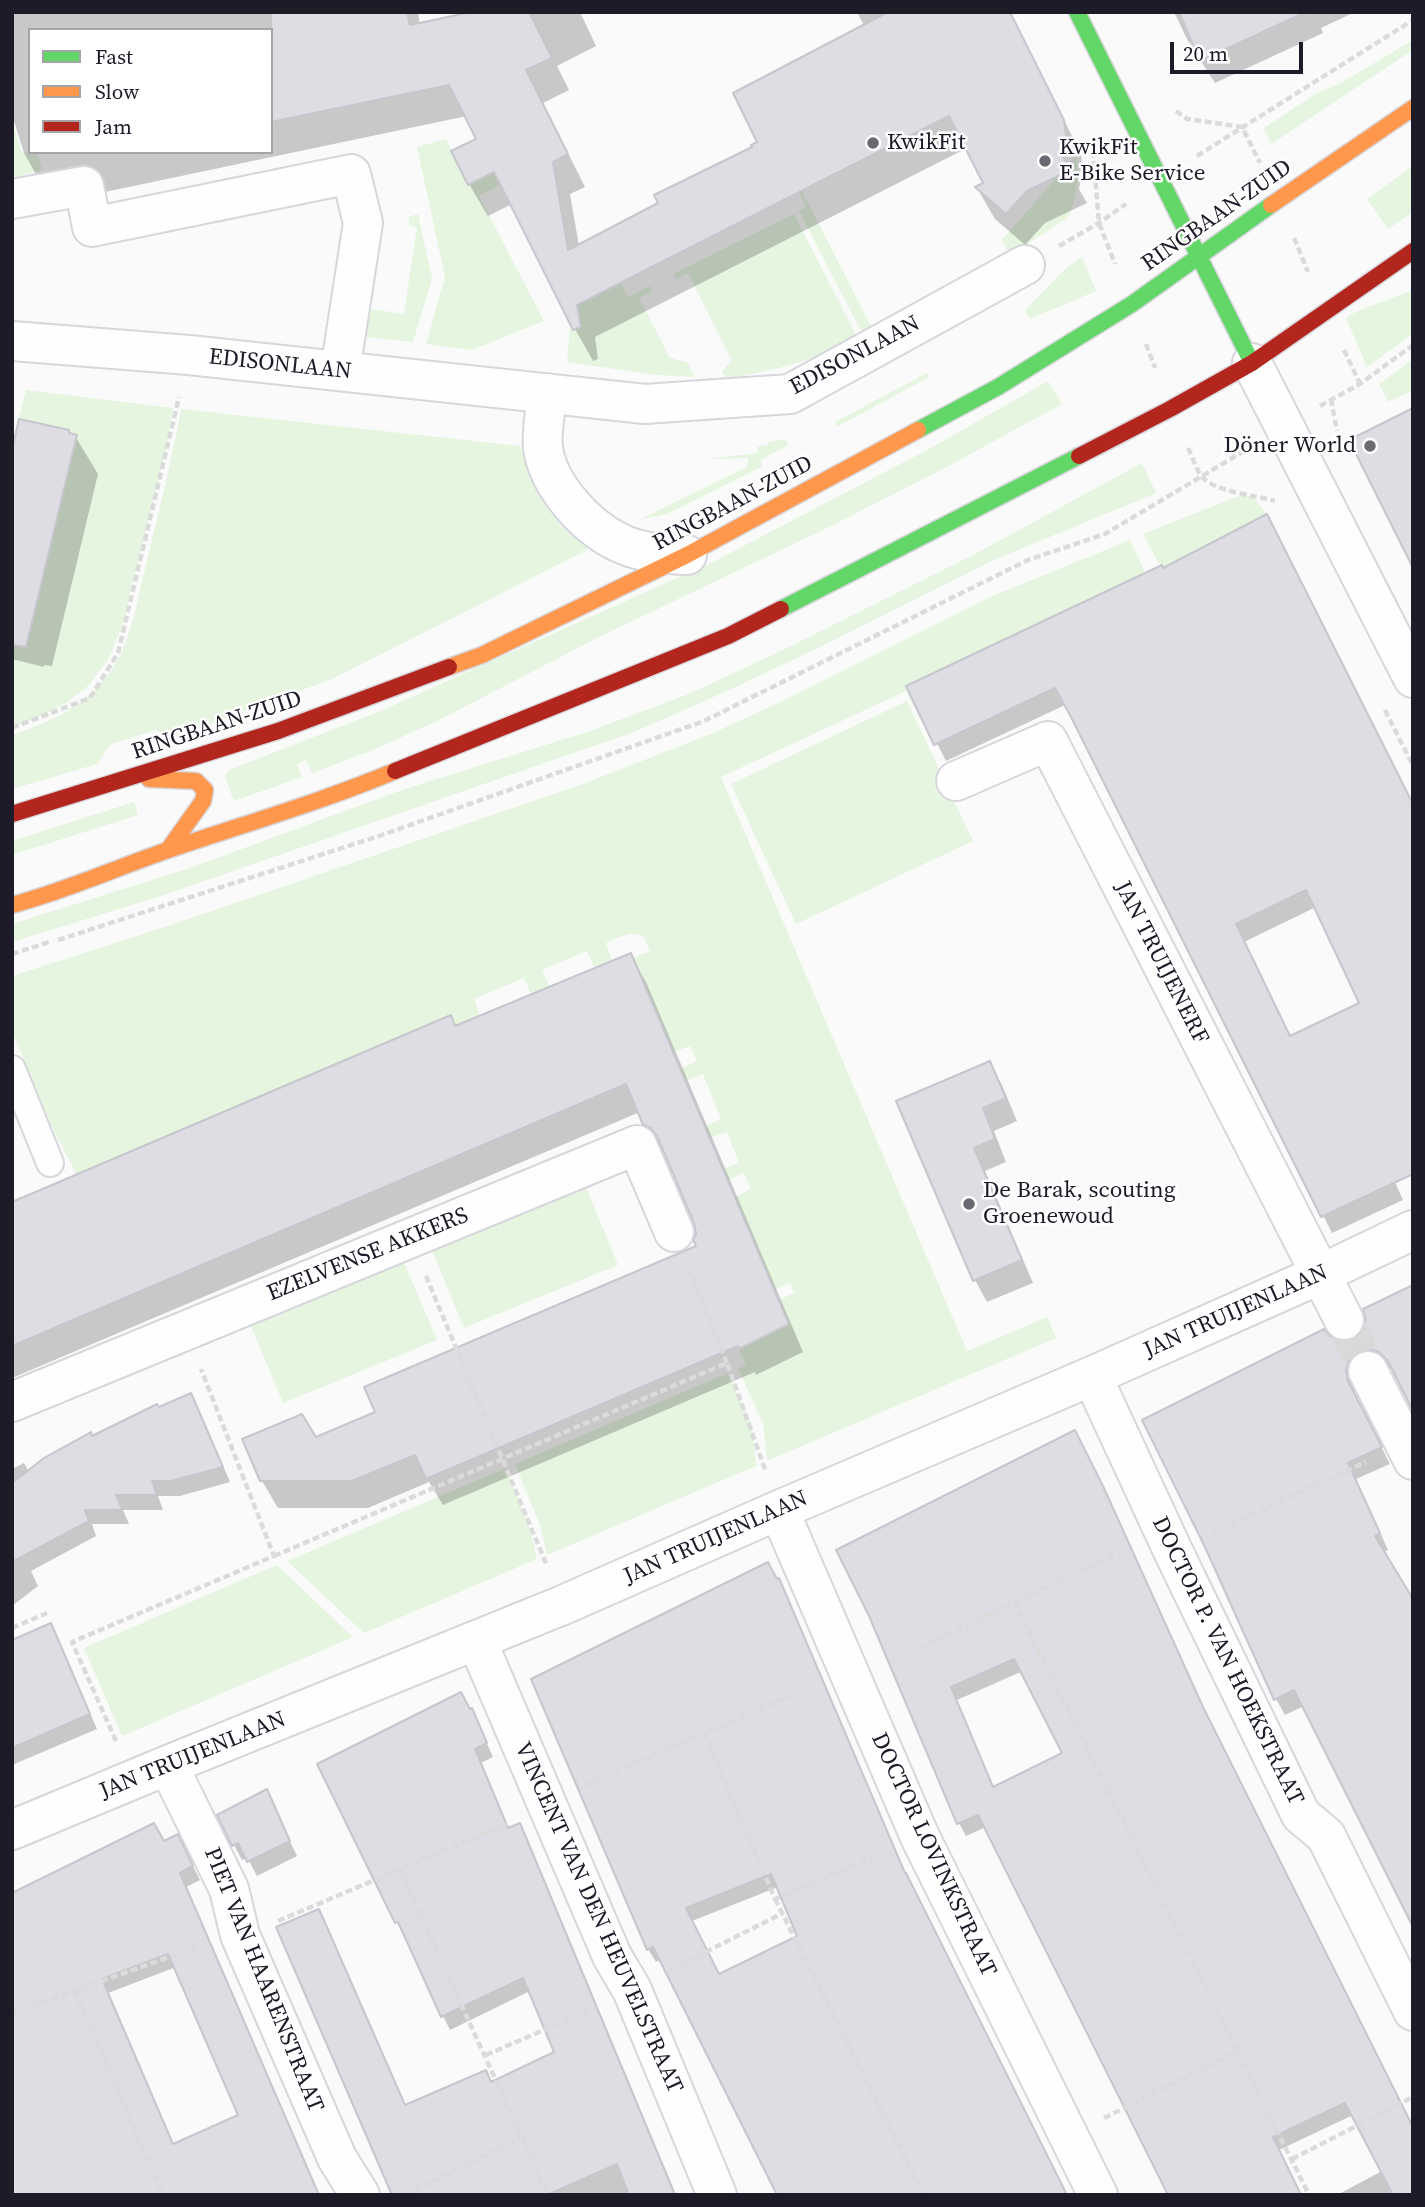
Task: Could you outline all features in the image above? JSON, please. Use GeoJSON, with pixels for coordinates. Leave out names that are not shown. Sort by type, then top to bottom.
{"type":"FeatureCollection","features":[{"type":"Feature","properties":{"kind":"main road"},"geometry":{"type":"LineString","coordinates":[[1077,12],[1252,363]]}},
{"type":"Feature","properties":{"kind":"main road","name":"RINGBAAN-ZUID"},"geometry":{"type":"LineString","coordinates":[[12,814],[278,731],[482,655],[687,555],[998,387],[1132,304],[1413,108]]}},
{"type":"Feature","properties":{"kind":"main road"},"geometry":{"type":"LineString","coordinates":[[12,905],[340,794],[728,636],[1170,409],[1252,363],[1413,251]]}},
{"type":"Feature","properties":{"kind":"main road"},"geometry":{"type":"LineString","coordinates":[[127,780],[170,779],[196,782],[205,790],[203,801],[168,850]]}},
{"type":"Feature","properties":{"kind":"street"},"geometry":{"type":"LineString","coordinates":[[12,199],[84,186],[92,227],[351,174],[363,223],[340,371]]}},
{"type":"Feature","properties":{"kind":"street","name":"EDISONLAAN"},"geometry":{"type":"LineString","coordinates":[[12,341],[189,355],[645,404],[790,394],[1025,265]]}},
{"type":"Feature","properties":{"kind":"street"},"geometry":{"type":"LineString","coordinates":[[1252,363],[1413,678]]}},
{"type":"Feature","properties":{"kind":"street"},"geometry":{"type":"LineString","coordinates":[[547,393],[543,447],[555,483],[581,517],[619,542],[653,553],[687,555]]}},
{"type":"Feature","properties":{"kind":"street","name":"JAN TRUIJENERF"},"geometry":{"type":"LineString","coordinates":[[956,782],[1048,741],[1321,1274]]}},
{"type":"Feature","properties":{"kind":"street","name":"EZELVENSE AKKERS"},"geometry":{"type":"LineString","coordinates":[[12,1402],[637,1145],[674,1232]]}},
{"type":"Feature","properties":{"kind":"street","name":"JAN TRUIJENLAAN"},"geometry":{"type":"LineString","coordinates":[[12,1830],[563,1605],[1092,1376],[1413,1230]]}},
{"type":"Feature","properties":{"kind":"street"},"geometry":{"type":"LineString","coordinates":[[1321,1274],[1344,1320]]}},
{"type":"Feature","properties":{"kind":"street"},"geometry":{"type":"LineString","coordinates":[[1368,1371],[1409,1452]]}},
{"type":"Feature","properties":{"kind":"street","name":"DOCTOR P. VAN HOEKSTRAAT"},"geometry":{"type":"LineString","coordinates":[[1092,1376],[1168,1541],[1301,1815],[1326,1836],[1413,2011]]}},
{"type":"Feature","properties":{"kind":"street","name":"DOCTOR LOVINKSTRAAT"},"geometry":{"type":"LineString","coordinates":[[779,1510],[920,1837],[1098,2195]]}},
{"type":"Feature","properties":{"kind":"street","name":"VINCENT VAN DEN HEUVELSTRAAT"},"geometry":{"type":"LineString","coordinates":[[477,1641],[612,1956],[632,1990],[717,2195]]}},
{"type":"Feature","properties":{"kind":"street","name":"PIET VAN HAARENSTRAAT"},"geometry":{"type":"LineString","coordinates":[[168,1765],[229,1889],[240,1935],[337,2158],[360,2195]]}},
{"type":"Feature","properties":{"kind":"lane"},"geometry":{"type":"LineString","coordinates":[[12,1069],[50,1163]]}},
{"type":"Feature","properties":{"kind":"path"},"geometry":{"type":"LineString","coordinates":[[1098,223],[1242,127],[1413,20]]}},
{"type":"Feature","properties":{"kind":"path"},"geometry":{"type":"LineString","coordinates":[[1167,104],[1187,119],[1242,127]]}},
{"type":"Feature","properties":{"kind":"path"},"geometry":{"type":"LineString","coordinates":[[1242,127],[1278,200],[1324,312],[1360,384]]}},
{"type":"Feature","properties":{"kind":"path"},"geometry":{"type":"LineString","coordinates":[[1091,128],[1098,223],[1132,304],[1170,409],[1201,477]]}},
{"type":"Feature","properties":{"kind":"path"},"geometry":{"type":"LineString","coordinates":[[12,954],[379,836],[704,721],[1028,560],[1105,534],[1331,398],[1360,384],[1413,345]]}},
{"type":"Feature","properties":{"kind":"path"},"geometry":{"type":"LineString","coordinates":[[12,728],[90,698],[118,653],[189,355]]}},
{"type":"Feature","properties":{"kind":"path"},"geometry":{"type":"LineString","coordinates":[[674,1232],[727,1363],[779,1510]]}},
{"type":"Feature","properties":{"kind":"path"},"geometry":{"type":"LineString","coordinates":[[410,1238],[563,1605]]}},
{"type":"Feature","properties":{"kind":"path"},"geometry":{"type":"LineString","coordinates":[[186,1331],[274,1556]]}},
{"type":"Feature","properties":{"kind":"path"},"geometry":{"type":"LineString","coordinates":[[134,1780],[72,1642],[727,1363]]}},
{"type":"Feature","properties":{"kind":"path"},"geometry":{"type":"LineString","coordinates":[[12,2013],[209,1942],[240,1935],[518,1819],[578,1788],[849,1671],[888,1662],[1014,1602],[1168,1541],[1409,1452]]}},
{"type":"Feature","properties":{"kind":"path"},"geometry":{"type":"LineString","coordinates":[[1014,1602],[1309,2195]]}},
{"type":"Feature","properties":{"kind":"path"},"geometry":{"type":"LineString","coordinates":[[12,1628],[47,1614]]}},
{"type":"Feature","properties":{"kind":"path"},"geometry":{"type":"LineString","coordinates":[[704,1733],[775,1899],[924,2195]]}},
{"type":"Feature","properties":{"kind":"path"},"geometry":{"type":"LineString","coordinates":[[775,1899],[920,1837]]}},
{"type":"Feature","properties":{"kind":"path"},"geometry":{"type":"LineString","coordinates":[[400,1870],[548,2195]]}},
{"type":"Feature","properties":{"kind":"path"},"geometry":{"type":"LineString","coordinates":[[75,1991],[163,2195]]}},
{"type":"Feature","properties":{"kind":"path"},"geometry":{"type":"LineString","coordinates":[[1068,2136],[1238,2051]]}},
{"type":"Feature","properties":{"kind":"path"},"geometry":{"type":"LineString","coordinates":[[1292,2159],[1413,2097]]}},
{"type":"Feature","properties":{"kind":"path"},"geometry":{"type":"LineString","coordinates":[[405,2195],[521,2137]]}},
{"type":"Feature","properties":{"kind":"green space"},"geometry":{"type":"Polygon","coordinates":[[[1413,40],[1413,50],[1271,144],[1264,128],[1317,93],[1341,83],[1413,40]]]}},
{"type":"Feature","properties":{"kind":"green space"},"geometry":{"type":"Polygon","coordinates":[[[12,121],[22,153],[38,154],[42,170],[15,177],[12,163],[12,121]]]}},
{"type":"Feature","properties":{"kind":"green space"},"geometry":{"type":"Polygon","coordinates":[[[446,139],[468,185],[493,172],[500,185],[479,196],[544,321],[472,350],[426,344],[445,277],[417,147],[446,139]]]}},
{"type":"Feature","properties":{"kind":"green space"},"geometry":{"type":"Polygon","coordinates":[[[1076,155],[1077,188],[1070,214],[1010,255],[1002,240],[1076,155]]]}},
{"type":"Feature","properties":{"kind":"green space"},"geometry":{"type":"Polygon","coordinates":[[[1413,166],[1413,212],[1388,229],[1367,199],[1413,166]]]}},
{"type":"Feature","properties":{"kind":"green space"},"geometry":{"type":"Polygon","coordinates":[[[802,191],[874,332],[865,339],[799,211],[806,207],[799,192],[802,191]]]}},
{"type":"Feature","properties":{"kind":"green space"},"geometry":{"type":"Polygon","coordinates":[[[418,214],[432,278],[413,342],[366,337],[371,309],[404,314],[417,227],[410,226],[408,217],[418,214]]]}},
{"type":"Feature","properties":{"kind":"green space"},"geometry":{"type":"Polygon","coordinates":[[[794,214],[859,341],[794,364],[726,378],[722,371],[732,360],[688,273],[676,279],[673,274],[794,214]]]}},
{"type":"Feature","properties":{"kind":"green space"},"geometry":{"type":"Polygon","coordinates":[[[1082,257],[1096,291],[1030,319],[1025,310],[1065,269],[1082,257]]]}},
{"type":"Feature","properties":{"kind":"green space"},"geometry":{"type":"Polygon","coordinates":[[[621,283],[628,297],[650,286],[652,291],[639,298],[670,358],[688,363],[695,377],[656,375],[567,362],[570,327],[564,312],[621,283]]]}},
{"type":"Feature","properties":{"kind":"green space"},"geometry":{"type":"Polygon","coordinates":[[[1413,290],[1413,334],[1367,367],[1346,318],[1413,290]]]}},
{"type":"Feature","properties":{"kind":"green space"},"geometry":{"type":"Polygon","coordinates":[[[1413,359],[1413,390],[1388,402],[1379,384],[1413,359]]]}},
{"type":"Feature","properties":{"kind":"green space"},"geometry":{"type":"Polygon","coordinates":[[[927,373],[929,377],[837,427],[835,422],[927,373]]]}},
{"type":"Feature","properties":{"kind":"green space"},"geometry":{"type":"Polygon","coordinates":[[[1048,381],[1062,404],[941,470],[599,637],[439,720],[373,750],[312,773],[306,760],[297,764],[302,777],[237,800],[233,799],[225,776],[229,770],[378,712],[713,562],[927,450],[1048,381]]]}},
{"type":"Feature","properties":{"kind":"green space"},"geometry":{"type":"Polygon","coordinates":[[[26,390],[173,408],[166,450],[122,626],[109,658],[88,686],[66,703],[12,727],[12,627],[32,629],[78,435],[69,433],[69,430],[19,419],[26,390]]]}},
{"type":"Feature","properties":{"kind":"green space"},"geometry":{"type":"Polygon","coordinates":[[[181,409],[520,446],[537,489],[551,513],[587,550],[332,679],[171,738],[156,730],[111,744],[97,764],[12,789],[12,735],[64,713],[87,697],[107,676],[122,650],[137,606],[181,409]]]}},
{"type":"Feature","properties":{"kind":"green space"},"geometry":{"type":"Polygon","coordinates":[[[785,439],[788,445],[760,460],[763,466],[667,514],[641,519],[747,467],[748,458],[708,459],[758,453],[757,447],[785,439]]]}},
{"type":"Feature","properties":{"kind":"green space"},"geometry":{"type":"Polygon","coordinates":[[[1142,463],[1156,493],[994,560],[824,645],[634,732],[158,897],[12,942],[12,924],[190,868],[402,790],[590,731],[689,694],[975,554],[1142,463]]]}},
{"type":"Feature","properties":{"kind":"green space"},"geometry":{"type":"Polygon","coordinates":[[[1244,494],[1254,498],[1267,514],[1161,568],[1143,534],[1244,494]]]}},
{"type":"Feature","properties":{"kind":"green space"},"geometry":{"type":"Polygon","coordinates":[[[1130,540],[1146,574],[906,686],[934,745],[906,691],[721,777],[967,1351],[1047,1317],[1056,1338],[767,1461],[763,1423],[738,1369],[746,1365],[738,1346],[789,1324],[779,1300],[794,1293],[790,1283],[774,1290],[735,1197],[751,1189],[744,1173],[727,1180],[723,1169],[739,1163],[727,1132],[709,1138],[704,1127],[721,1119],[703,1074],[686,1081],[680,1069],[697,1061],[690,1046],[673,1052],[632,958],[650,951],[643,936],[638,934],[624,935],[606,943],[612,960],[594,967],[587,951],[542,970],[549,986],[531,994],[524,978],[474,999],[480,1016],[77,1175],[49,1121],[12,1031],[12,976],[168,926],[583,784],[713,733],[990,597],[1130,540]]]}},
{"type":"Feature","properties":{"kind":"green space"},"geometry":{"type":"Polygon","coordinates":[[[907,701],[973,841],[796,924],[731,784],[907,701]]]}},
{"type":"Feature","properties":{"kind":"green space"},"geometry":{"type":"Polygon","coordinates":[[[134,802],[138,815],[12,855],[12,841],[134,802]]]}},
{"type":"Feature","properties":{"kind":"green space"},"geometry":{"type":"Polygon","coordinates":[[[584,1182],[618,1265],[464,1328],[430,1245],[584,1182]]]}},
{"type":"Feature","properties":{"kind":"green space"},"geometry":{"type":"Polygon","coordinates":[[[402,1258],[437,1340],[283,1403],[249,1321],[402,1258]]]}},
{"type":"Feature","properties":{"kind":"green space"},"geometry":{"type":"Polygon","coordinates":[[[728,1373],[752,1425],[756,1466],[547,1555],[540,1525],[515,1464],[728,1373]]]}},
{"type":"Feature","properties":{"kind":"green space"},"geometry":{"type":"Polygon","coordinates":[[[506,1468],[530,1530],[537,1559],[364,1633],[287,1561],[506,1468]]]}},
{"type":"Feature","properties":{"kind":"green space"},"geometry":{"type":"Polygon","coordinates":[[[277,1565],[353,1637],[122,1736],[84,1648],[277,1565]]]}},
{"type":"Feature","properties":{"kind":"building"},"geometry":{"type":"Polygon","coordinates":[[[271,12],[407,12],[410,25],[471,12],[529,12],[552,58],[526,70],[568,154],[553,162],[568,250],[658,203],[654,195],[752,147],[751,145],[757,142],[733,93],[888,12],[1010,12],[1064,120],[1066,136],[1062,156],[1071,170],[1027,191],[1006,214],[975,187],[983,183],[949,116],[577,305],[581,327],[573,330],[494,172],[468,185],[451,151],[476,139],[449,85],[273,122],[271,12]]]}},
{"type":"Feature","properties":{"kind":"building"},"geometry":{"type":"Polygon","coordinates":[[[1179,12],[1306,12],[1200,61],[1179,12]]]}},
{"type":"Feature","properties":{"kind":"building"},"geometry":{"type":"Polygon","coordinates":[[[1413,408],[1413,568],[1349,440],[1413,408]]]}},
{"type":"Feature","properties":{"kind":"building"},"geometry":{"type":"Polygon","coordinates":[[[19,419],[69,430],[69,433],[77,435],[26,647],[12,645],[12,450],[19,419]]]}},
{"type":"Feature","properties":{"kind":"building"},"geometry":{"type":"Polygon","coordinates":[[[1267,514],[1413,804],[1413,1174],[1321,1217],[1055,688],[934,745],[906,686],[1162,565],[1163,568],[1267,514]],[[1306,890],[1236,924],[1290,1036],[1359,1003],[1306,890]]]}},
{"type":"Feature","properties":{"kind":"building"},"geometry":{"type":"Polygon","coordinates":[[[631,953],[789,1324],[739,1349],[738,1346],[426,1479],[415,1455],[352,1481],[260,1481],[242,1439],[302,1414],[316,1437],[375,1412],[364,1387],[696,1246],[693,1240],[696,1234],[694,1223],[657,1136],[651,1128],[643,1125],[626,1084],[12,1346],[12,1202],[451,1015],[455,1026],[631,953]]]}},
{"type":"Feature","properties":{"kind":"building","name":"De Barak, scouting Groenewoud"},"geometry":{"type":"Polygon","coordinates":[[[990,1061],[1006,1098],[983,1108],[995,1139],[974,1148],[1022,1260],[973,1281],[896,1101],[990,1061]]]}},
{"type":"Feature","properties":{"kind":"building"},"geometry":{"type":"Polygon","coordinates":[[[1413,1285],[1413,1411],[1388,1361],[1379,1352],[1369,1349],[1358,1352],[1349,1360],[1346,1370],[1348,1381],[1382,1447],[1348,1463],[1380,1533],[1375,1536],[1413,1599],[1413,1927],[1294,1690],[1274,1700],[1204,1545],[1142,1420],[1324,1329],[1333,1339],[1344,1342],[1353,1340],[1363,1331],[1366,1320],[1363,1309],[1413,1285]]]}},
{"type":"Feature","properties":{"kind":"building"},"geometry":{"type":"Polygon","coordinates":[[[191,1393],[223,1467],[171,1481],[152,1481],[157,1495],[116,1495],[122,1510],[85,1510],[89,1521],[12,1562],[12,1483],[44,1458],[91,1432],[92,1436],[157,1404],[159,1407],[191,1393]]]}},
{"type":"Feature","properties":{"kind":"building"},"geometry":{"type":"Polygon","coordinates":[[[1075,1430],[1203,1707],[1413,2127],[1413,2195],[1393,2195],[1345,2103],[1273,2137],[1301,2195],[1168,2195],[978,1815],[957,1824],[869,1616],[836,1550],[1075,1430]],[[1014,1659],[951,1687],[993,1787],[1062,1753],[1014,1659]]]}},
{"type":"Feature","properties":{"kind":"building"},"geometry":{"type":"Polygon","coordinates":[[[768,1562],[777,1579],[779,1578],[905,1873],[1067,2195],[777,2195],[653,1947],[647,1950],[531,1679],[768,1562]],[[771,1874],[686,1908],[719,1974],[797,1936],[771,1874]]]}},
{"type":"Feature","properties":{"kind":"building"},"geometry":{"type":"Polygon","coordinates":[[[51,1623],[90,1714],[12,1748],[12,1640],[51,1623]]]}},
{"type":"Feature","properties":{"kind":"building"},"geometry":{"type":"Polygon","coordinates":[[[461,1692],[470,1709],[472,1708],[487,1743],[475,1749],[508,1828],[520,1823],[675,2195],[629,2195],[617,2164],[547,2195],[392,2195],[276,1927],[319,1909],[405,2105],[486,2070],[491,2082],[554,2052],[523,1978],[441,2017],[398,1922],[395,1923],[317,1764],[461,1692]]]}},
{"type":"Feature","properties":{"kind":"building"},"geometry":{"type":"Polygon","coordinates":[[[267,1789],[290,1841],[247,1862],[238,1843],[232,1846],[217,1815],[267,1789]]]}},
{"type":"Feature","properties":{"kind":"building"},"geometry":{"type":"Polygon","coordinates":[[[154,1823],[164,1841],[178,1834],[193,1866],[180,1873],[319,2195],[12,2195],[12,1893],[154,1823]],[[168,1954],[102,1979],[173,2144],[238,2115],[168,1954]]]}},
{"type":"Feature","properties":{"kind":"tunnel"},"geometry":{"type":"LineString","coordinates":[[1344,1320],[1368,1371]]}},
{"type":"Feature","properties":{"kind":"traffic: fast"},"geometry":{"type":"LineString","coordinates":[[1077,12],[1252,363]]}},
{"type":"Feature","properties":{"kind":"traffic: fast"},"geometry":{"type":"LineString","coordinates":[[918,430],[998,387],[1132,304],[1271,205]]}},
{"type":"Feature","properties":{"kind":"traffic: fast"},"geometry":{"type":"LineString","coordinates":[[781,609],[1079,456]]}},
{"type":"Feature","properties":{"kind":"traffic: slow"},"geometry":{"type":"LineString","coordinates":[[1271,205],[1413,108]]}},
{"type":"Feature","properties":{"kind":"traffic: slow"},"geometry":{"type":"LineString","coordinates":[[449,667],[482,655],[687,555],[918,430]]}},
{"type":"Feature","properties":{"kind":"traffic: slow"},"geometry":{"type":"LineString","coordinates":[[12,905],[311,803],[395,771]]}},
{"type":"Feature","properties":{"kind":"traffic: slow"},"geometry":{"type":"LineString","coordinates":[[149,779],[196,781],[205,790],[203,801],[168,850]]}},
{"type":"Feature","properties":{"kind":"traffic: jam"},"geometry":{"type":"LineString","coordinates":[[1079,456],[1252,363],[1413,251]]}},
{"type":"Feature","properties":{"kind":"traffic: jam"},"geometry":{"type":"LineString","coordinates":[[395,771],[728,636],[781,609]]}},
{"type":"Feature","properties":{"kind":"traffic: jam"},"geometry":{"type":"LineString","coordinates":[[12,814],[278,731],[449,667]]}},
{"type":"Feature","properties":{"kind":"place","name":"KwikFit"},"geometry":{"type":"Point","coordinates":[873,143]}},
{"type":"Feature","properties":{"kind":"place","name":"KwikFit E-Bike Service"},"geometry":{"type":"Point","coordinates":[1045,161]}},
{"type":"Feature","properties":{"kind":"place","name":"Döner World"},"geometry":{"type":"Point","coordinates":[1370,446]}},
{"type":"Feature","properties":{"kind":"place","name":"De Barak, scouting Groenewoud"},"geometry":{"type":"Point","coordinates":[969,1204]}}]}
